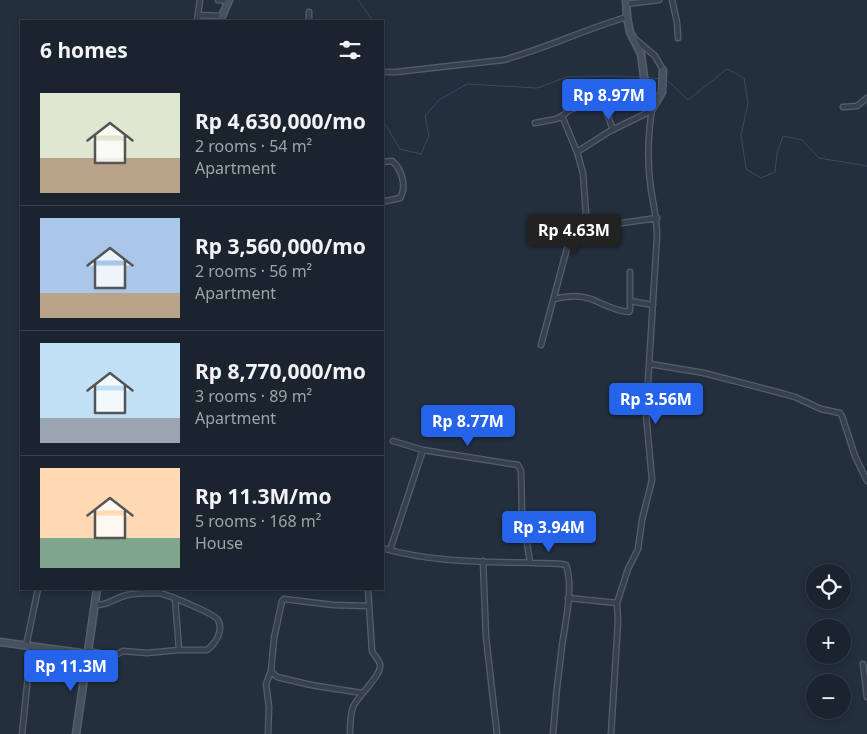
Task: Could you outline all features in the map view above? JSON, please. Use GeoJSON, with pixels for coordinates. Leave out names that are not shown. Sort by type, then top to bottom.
{"type":"FeatureCollection","features":[{"type":"Feature","properties":{"kind":"main road"},"geometry":{"type":"LineString","coordinates":[[221,18],[228,1]]}},
{"type":"Feature","properties":{"kind":"main road"},"geometry":{"type":"LineString","coordinates":[[626,2],[626,17],[642,60],[646,92],[652,110]]}},
{"type":"Feature","properties":{"kind":"main road"},"geometry":{"type":"LineString","coordinates":[[652,110],[661,96],[662,70]]}},
{"type":"Feature","properties":{"kind":"main road"},"geometry":{"type":"LineString","coordinates":[[76,734],[97,590]]}},
{"type":"Feature","properties":{"kind":"main road"},"geometry":{"type":"LineString","coordinates":[[0,642],[88,653]]}},
{"type":"Feature","properties":{"kind":"street"},"geometry":{"type":"LineString","coordinates":[[197,20],[200,0]]}},
{"type":"Feature","properties":{"kind":"street"},"geometry":{"type":"LineString","coordinates":[[218,0],[228,1]]}},
{"type":"Feature","properties":{"kind":"street"},"geometry":{"type":"LineString","coordinates":[[626,2],[659,0]]}},
{"type":"Feature","properties":{"kind":"street"},"geometry":{"type":"LineString","coordinates":[[672,0],[677,22],[678,38]]}},
{"type":"Feature","properties":{"kind":"street"},"geometry":{"type":"LineString","coordinates":[[309,12],[309,20]]}},
{"type":"Feature","properties":{"kind":"street"},"geometry":{"type":"LineString","coordinates":[[198,15],[221,18]]}},
{"type":"Feature","properties":{"kind":"street"},"geometry":{"type":"LineString","coordinates":[[384,72],[503,60],[520,56],[578,32],[626,17]]}},
{"type":"Feature","properties":{"kind":"street"},"geometry":{"type":"LineString","coordinates":[[635,39],[655,56],[662,70]]}},
{"type":"Feature","properties":{"kind":"street"},"geometry":{"type":"LineString","coordinates":[[535,123],[556,119],[570,110],[601,97],[613,130]]}},
{"type":"Feature","properties":{"kind":"street"},"geometry":{"type":"LineString","coordinates":[[843,107],[857,106],[867,98]]}},
{"type":"Feature","properties":{"kind":"street"},"geometry":{"type":"LineString","coordinates":[[576,152],[652,110],[651,191],[657,218],[646,414],[652,480],[642,520],[638,549],[628,569],[617,603],[618,622],[611,734]]}},
{"type":"Feature","properties":{"kind":"street"},"geometry":{"type":"LineString","coordinates":[[562,116],[582,173],[587,228]]}},
{"type":"Feature","properties":{"kind":"street"},"geometry":{"type":"LineString","coordinates":[[384,162],[392,161],[401,172],[404,192],[400,198],[384,202]]}},
{"type":"Feature","properties":{"kind":"street"},"geometry":{"type":"LineString","coordinates":[[541,345],[566,245],[572,238],[587,228],[657,218]]}},
{"type":"Feature","properties":{"kind":"street"},"geometry":{"type":"LineString","coordinates":[[554,299],[568,296],[590,298],[610,308],[628,312],[630,310],[630,272]]}},
{"type":"Feature","properties":{"kind":"street"},"geometry":{"type":"LineString","coordinates":[[630,301],[653,305]]}},
{"type":"Feature","properties":{"kind":"street"},"geometry":{"type":"LineString","coordinates":[[650,364],[704,373],[749,384],[795,397],[821,409],[840,413],[855,456],[867,481]]}},
{"type":"Feature","properties":{"kind":"street"},"geometry":{"type":"LineString","coordinates":[[393,440],[423,450],[518,464],[521,471],[522,514],[530,562]]}},
{"type":"Feature","properties":{"kind":"street"},"geometry":{"type":"LineString","coordinates":[[390,550],[423,450]]}},
{"type":"Feature","properties":{"kind":"street"},"geometry":{"type":"LineString","coordinates":[[384,548],[412,556],[566,565],[568,573],[568,598],[553,734]]}},
{"type":"Feature","properties":{"kind":"street"},"geometry":{"type":"LineString","coordinates":[[483,561],[486,637],[498,734]]}},
{"type":"Feature","properties":{"kind":"street"},"geometry":{"type":"LineString","coordinates":[[22,734],[28,646],[38,590]]}},
{"type":"Feature","properties":{"kind":"street"},"geometry":{"type":"LineString","coordinates":[[350,734],[351,714],[356,699],[376,676],[380,666],[372,651],[368,590]]}},
{"type":"Feature","properties":{"kind":"street"},"geometry":{"type":"LineString","coordinates":[[88,653],[114,656],[123,651],[147,653],[206,650],[217,640],[219,634],[219,623],[216,617],[160,591],[128,595],[108,604],[94,605]]}},
{"type":"Feature","properties":{"kind":"street"},"geometry":{"type":"LineString","coordinates":[[175,598],[179,650]]}},
{"type":"Feature","properties":{"kind":"street"},"geometry":{"type":"LineString","coordinates":[[568,598],[617,603]]}},
{"type":"Feature","properties":{"kind":"street"},"geometry":{"type":"LineString","coordinates":[[268,734],[269,707],[266,684],[271,671],[274,638],[282,601],[369,606]]}},
{"type":"Feature","properties":{"kind":"street"},"geometry":{"type":"LineString","coordinates":[[863,664],[867,697]]}},
{"type":"Feature","properties":{"kind":"street"},"geometry":{"type":"LineString","coordinates":[[271,671],[277,677],[311,685],[362,693]]}},
{"type":"Feature","properties":{"kind":"waterway"},"geometry":{"type":"LineString","coordinates":[[358,0],[372,20]]}},
{"type":"Feature","properties":{"kind":"waterway"},"geometry":{"type":"LineString","coordinates":[[664,80],[668,81],[688,100],[727,69],[744,78],[748,103],[741,135],[746,169],[761,178],[775,172],[777,153],[783,136],[802,140],[819,158],[867,166]]}},
{"type":"Feature","properties":{"kind":"waterway"},"geometry":{"type":"LineString","coordinates":[[384,122],[400,149],[421,154],[429,136],[425,116],[439,100],[467,84],[537,88],[567,77],[640,77]]}},
{"type":"Feature","properties":{"kind":"waterway"},"geometry":{"type":"LineString","coordinates":[[647,77],[660,79]]}}]}
